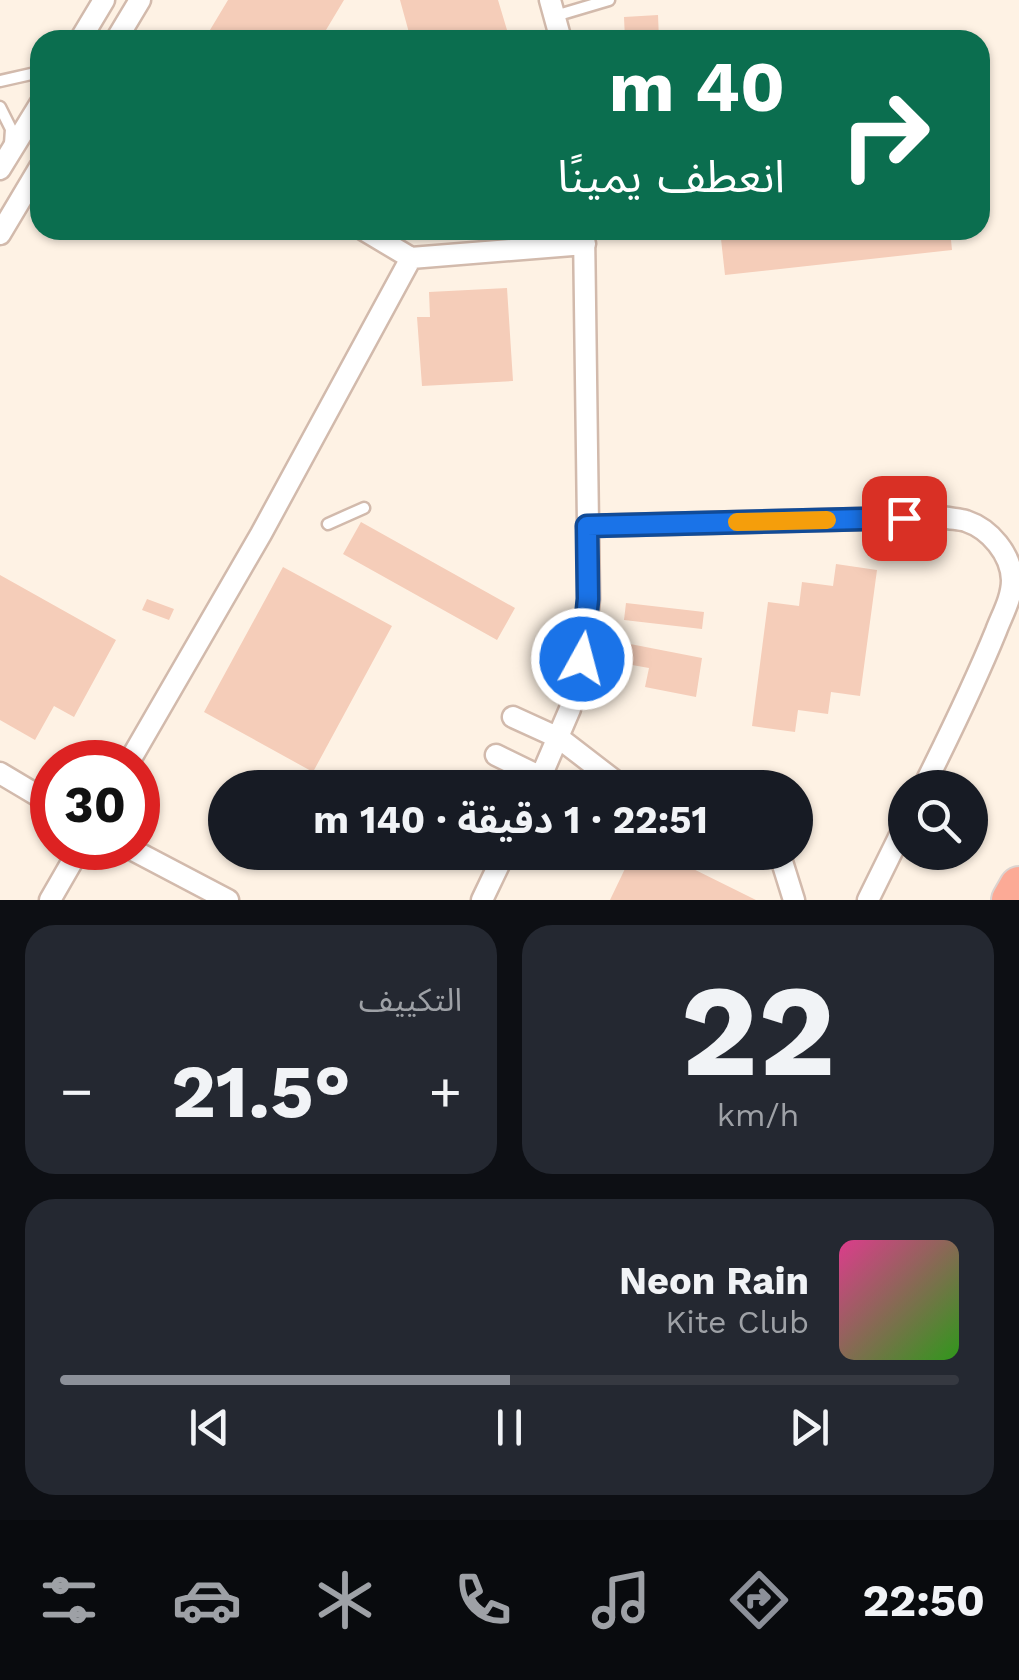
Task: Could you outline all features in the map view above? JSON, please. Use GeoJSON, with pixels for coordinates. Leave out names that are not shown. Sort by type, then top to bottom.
{"type":"FeatureCollection","features":[{"type":"Feature","properties":{"kind":"highway"},"geometry":{"type":"LineString","coordinates":[[1012,900],[1019,886]]}},
{"type":"Feature","properties":{"kind":"street"},"geometry":{"type":"LineString","coordinates":[[86,30],[104,0]]}},
{"type":"Feature","properties":{"kind":"street"},"geometry":{"type":"LineString","coordinates":[[122,30],[140,0]]}},
{"type":"Feature","properties":{"kind":"street"},"geometry":{"type":"LineString","coordinates":[[4,162],[30,120]]}},
{"type":"Feature","properties":{"kind":"street"},"geometry":{"type":"LineString","coordinates":[[0,234],[30,184]]}},
{"type":"Feature","properties":{"kind":"street"},"geometry":{"type":"LineString","coordinates":[[381,240],[411,258],[560,240]]}},
{"type":"Feature","properties":{"kind":"street"},"geometry":{"type":"LineString","coordinates":[[545,770],[570,709],[585,639],[585,240]]}},
{"type":"Feature","properties":{"kind":"street"},"geometry":{"type":"LineString","coordinates":[[142,740],[261,534],[411,258]]}},
{"type":"Feature","properties":{"kind":"street"},"geometry":{"type":"LineString","coordinates":[[587,526],[943,518],[984,529],[1010,566],[1010,595],[932,770]]}},
{"type":"Feature","properties":{"kind":"street"},"geometry":{"type":"LineString","coordinates":[[513,717],[560,738],[601,770]]}},
{"type":"Feature","properties":{"kind":"street"},"geometry":{"type":"LineString","coordinates":[[496,754],[521,770]]}},
{"type":"Feature","properties":{"kind":"street"},"geometry":{"type":"LineString","coordinates":[[0,773],[30,791]]}},
{"type":"Feature","properties":{"kind":"street"},"geometry":{"type":"LineString","coordinates":[[868,900],[888,859]]}},
{"type":"Feature","properties":{"kind":"street"},"geometry":{"type":"LineString","coordinates":[[160,864],[228,900]]}},
{"type":"Feature","properties":{"kind":"street"},"geometry":{"type":"LineString","coordinates":[[50,900],[67,870]]}},
{"type":"Feature","properties":{"kind":"street"},"geometry":{"type":"LineString","coordinates":[[482,900],[496,870]]}},
{"type":"Feature","properties":{"kind":"street"},"geometry":{"type":"LineString","coordinates":[[784,870],[794,900]]}},
{"type":"Feature","properties":{"kind":"lane"},"geometry":{"type":"LineString","coordinates":[[552,8],[609,0]]}},
{"type":"Feature","properties":{"kind":"lane"},"geometry":{"type":"LineString","coordinates":[[0,81],[30,74]]}},
{"type":"Feature","properties":{"kind":"lane"},"geometry":{"type":"LineString","coordinates":[[0,107],[11,128],[4,162]]}},
{"type":"Feature","properties":{"kind":"lane"},"geometry":{"type":"LineString","coordinates":[[328,524],[364,508]]}},
{"type":"Feature","properties":{"kind":"building"},"geometry":{"type":"Polygon","coordinates":[[[228,0],[344,0],[326,30],[210,30],[228,0]]]}},
{"type":"Feature","properties":{"kind":"building"},"geometry":{"type":"Polygon","coordinates":[[[400,0],[498,0],[507,30],[408,30],[400,0]]]}},
{"type":"Feature","properties":{"kind":"building"},"geometry":{"type":"Polygon","coordinates":[[[658,15],[659,30],[625,30],[624,17],[658,15]]]}},
{"type":"Feature","properties":{"kind":"building"},"geometry":{"type":"Polygon","coordinates":[[[721,240],[951,240],[952,250],[725,275],[721,240]]]}},
{"type":"Feature","properties":{"kind":"building"},"geometry":{"type":"Polygon","coordinates":[[[507,288],[513,381],[422,386],[417,317],[430,317],[429,292],[507,288]]]}},
{"type":"Feature","properties":{"kind":"building"},"geometry":{"type":"Polygon","coordinates":[[[361,522],[515,608],[497,640],[343,554],[361,522]]]}},
{"type":"Feature","properties":{"kind":"building"},"geometry":{"type":"Polygon","coordinates":[[[836,564],[877,570],[860,696],[831,692],[828,714],[798,710],[795,732],[752,726],[768,602],[799,606],[802,582],[833,586],[836,564]]]}},
{"type":"Feature","properties":{"kind":"building"},"geometry":{"type":"Polygon","coordinates":[[[283,567],[392,626],[314,770],[204,712],[283,567]]]}},
{"type":"Feature","properties":{"kind":"building"},"geometry":{"type":"Polygon","coordinates":[[[0,575],[116,640],[74,717],[54,706],[35,740],[0,720],[0,575]]]}},
{"type":"Feature","properties":{"kind":"building"},"geometry":{"type":"Polygon","coordinates":[[[147,599],[174,609],[169,620],[142,610],[147,599]]]}},
{"type":"Feature","properties":{"kind":"building"},"geometry":{"type":"Polygon","coordinates":[[[626,603],[704,612],[702,629],[624,620],[626,603]]]}},
{"type":"Feature","properties":{"kind":"building"},"geometry":{"type":"Polygon","coordinates":[[[543,633],[557,641],[545,663],[531,655],[543,633]]]}},
{"type":"Feature","properties":{"kind":"building"},"geometry":{"type":"Polygon","coordinates":[[[625,643],[702,658],[696,697],[645,687],[649,668],[621,663],[625,643]]]}},
{"type":"Feature","properties":{"kind":"building"},"geometry":{"type":"Polygon","coordinates":[[[624,870],[695,870],[756,900],[610,900],[624,870]]]}},
{"type":"Feature","properties":{"kind":"slow traffic"},"geometry":{"type":"LineString","coordinates":[[737,522],[827,520]]}},
{"type":"Feature","properties":{"kind":"route"},"geometry":{"type":"LineString","coordinates":[[582,659],[588,599],[587,526],[904,518]]}}]}
